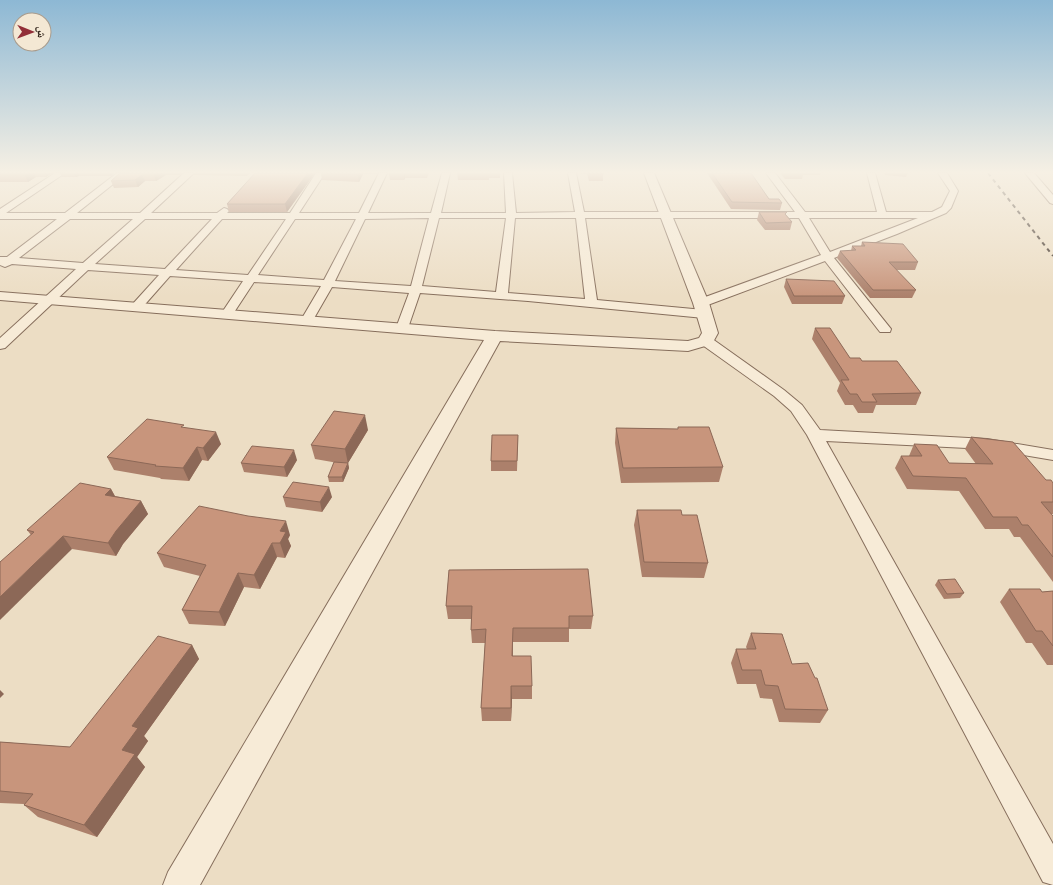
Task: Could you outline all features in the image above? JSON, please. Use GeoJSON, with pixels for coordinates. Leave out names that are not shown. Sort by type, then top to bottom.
{"type":"FeatureCollection","features":[{"type":"Feature","properties":{"kind":"street"},"geometry":{"type":"LineString","coordinates":[[0,216],[639,214]]}},
{"type":"Feature","properties":{"kind":"street"},"geometry":{"type":"LineString","coordinates":[[0,296],[495,336],[688,346],[706,341],[710,333],[703,309],[665,214]]}},
{"type":"Feature","properties":{"kind":"street"},"geometry":{"type":"LineString","coordinates":[[706,214],[858,214]]}},
{"type":"Feature","properties":{"kind":"street"},"geometry":{"type":"LineString","coordinates":[[898,214],[934,215]]}},
{"type":"Feature","properties":{"kind":"street"},"geometry":{"type":"LineString","coordinates":[[3,263],[69,215]]}},
{"type":"Feature","properties":{"kind":"street"},"geometry":{"type":"LineString","coordinates":[[307,320],[328,284],[363,215]]}},
{"type":"Feature","properties":{"kind":"street"},"geometry":{"type":"LineString","coordinates":[[502,295],[511,215]]}},
{"type":"Feature","properties":{"kind":"street"},"geometry":{"type":"LineString","coordinates":[[580,215],[591,302]]}},
{"type":"Feature","properties":{"kind":"street"},"geometry":{"type":"LineString","coordinates":[[802,215],[827,256],[885,329]]}},
{"type":"Feature","properties":{"kind":"street"},"geometry":{"type":"LineString","coordinates":[[3,263],[86,267],[703,309],[827,256],[893,232],[934,215]]}},
{"type":"Feature","properties":{"kind":"street"},"geometry":{"type":"LineString","coordinates":[[0,345],[48,300],[143,216]]}},
{"type":"Feature","properties":{"kind":"street"},"geometry":{"type":"LineString","coordinates":[[136,307],[220,216]]}},
{"type":"Feature","properties":{"kind":"street"},"geometry":{"type":"LineString","coordinates":[[227,314],[292,216]]}},
{"type":"Feature","properties":{"kind":"street"},"geometry":{"type":"LineString","coordinates":[[402,328],[416,289],[435,216]]}},
{"type":"Feature","properties":{"kind":"street"},"geometry":{"type":"LineString","coordinates":[[181,885],[495,336]]}},
{"type":"Feature","properties":{"kind":"street"},"geometry":{"type":"LineString","coordinates":[[706,341],[779,393],[797,408],[816,435],[1053,872]]}},
{"type":"Feature","properties":{"kind":"street"},"geometry":{"type":"LineString","coordinates":[[816,435],[987,444],[1053,455]]}},
{"type":"Feature","properties":{"kind":"building"},"geometry":{"type":"Polygon","coordinates":[[[760,214],[785,214],[792,222],[766,223],[760,214]]]}},
{"type":"Feature","properties":{"kind":"building"},"geometry":{"type":"Polygon","coordinates":[[[862,242],[903,244],[918,262],[889,262],[916,290],[873,290],[840,251],[856,250],[852,246],[865,246],[862,242]]]}},
{"type":"Feature","properties":{"kind":"building"},"geometry":{"type":"Polygon","coordinates":[[[786,279],[834,281],[845,296],[794,296],[786,279]]]}},
{"type":"Feature","properties":{"kind":"building"},"geometry":{"type":"Polygon","coordinates":[[[815,328],[830,328],[850,358],[860,358],[862,361],[897,361],[921,393],[872,394],[877,402],[862,402],[857,394],[850,394],[841,380],[849,380],[815,328]]]}},
{"type":"Feature","properties":{"kind":"building"},"geometry":{"type":"Polygon","coordinates":[[[334,411],[365,415],[345,449],[311,445],[334,411]]]}},
{"type":"Feature","properties":{"kind":"building"},"geometry":{"type":"Polygon","coordinates":[[[147,419],[184,425],[181,427],[216,432],[203,448],[197,447],[183,468],[155,466],[156,465],[107,457],[147,419]]]}},
{"type":"Feature","properties":{"kind":"building"},"geometry":{"type":"Polygon","coordinates":[[[678,427],[709,427],[723,467],[623,468],[616,428],[678,429],[678,427]]]}},
{"type":"Feature","properties":{"kind":"building"},"geometry":{"type":"Polygon","coordinates":[[[492,435],[518,435],[517,461],[491,461],[492,435]]]}},
{"type":"Feature","properties":{"kind":"building"},"geometry":{"type":"Polygon","coordinates":[[[971,437],[1013,442],[1046,480],[1051,480],[1053,483],[1053,502],[1041,502],[1053,516],[1053,557],[1028,525],[1022,525],[1017,517],[993,517],[966,478],[913,476],[901,456],[922,456],[914,444],[937,445],[949,463],[993,464],[971,437]]]}},
{"type":"Feature","properties":{"kind":"building"},"geometry":{"type":"Polygon","coordinates":[[[252,446],[294,450],[284,467],[241,463],[252,446]]]}},
{"type":"Feature","properties":{"kind":"building"},"geometry":{"type":"Polygon","coordinates":[[[334,462],[348,463],[342,477],[328,477],[334,462]]]}},
{"type":"Feature","properties":{"kind":"building"},"geometry":{"type":"Polygon","coordinates":[[[293,482],[329,487],[320,502],[283,497],[293,482]]]}},
{"type":"Feature","properties":{"kind":"building"},"geometry":{"type":"Polygon","coordinates":[[[80,483],[111,489],[105,495],[141,501],[108,543],[63,536],[0,597],[0,562],[34,532],[27,530],[80,483]]]}},
{"type":"Feature","properties":{"kind":"building"},"geometry":{"type":"Polygon","coordinates":[[[199,506],[248,516],[286,521],[280,531],[286,532],[280,543],[272,543],[254,575],[238,573],[219,612],[182,610],[206,565],[157,553],[199,506]]]}},
{"type":"Feature","properties":{"kind":"building"},"geometry":{"type":"Polygon","coordinates":[[[637,510],[681,510],[682,515],[697,515],[708,563],[644,562],[637,510]]]}},
{"type":"Feature","properties":{"kind":"building"},"geometry":{"type":"Polygon","coordinates":[[[588,569],[593,616],[569,616],[569,628],[513,628],[512,656],[531,656],[532,686],[511,686],[511,708],[481,708],[486,629],[471,630],[472,606],[446,606],[449,570],[588,569]]]}},
{"type":"Feature","properties":{"kind":"building"},"geometry":{"type":"Polygon","coordinates":[[[955,579],[964,593],[947,594],[938,580],[955,579]]]}},
{"type":"Feature","properties":{"kind":"building"},"geometry":{"type":"Polygon","coordinates":[[[1009,589],[1040,589],[1042,592],[1053,591],[1053,646],[1042,631],[1036,631],[1009,589]]]}},
{"type":"Feature","properties":{"kind":"building"},"geometry":{"type":"Polygon","coordinates":[[[751,633],[782,634],[792,664],[808,663],[815,678],[817,678],[828,710],[785,709],[778,686],[765,685],[761,670],[742,670],[736,649],[756,649],[751,633]]]}},
{"type":"Feature","properties":{"kind":"building"},"geometry":{"type":"Polygon","coordinates":[[[158,636],[192,645],[132,726],[138,728],[122,750],[135,754],[84,825],[24,805],[33,794],[0,791],[0,742],[70,747],[158,636]]]}},
{"type":"Feature","properties":{"kind":"railway"},"geometry":{"type":"LineString","coordinates":[[1020,214],[1053,256]]}}]}
